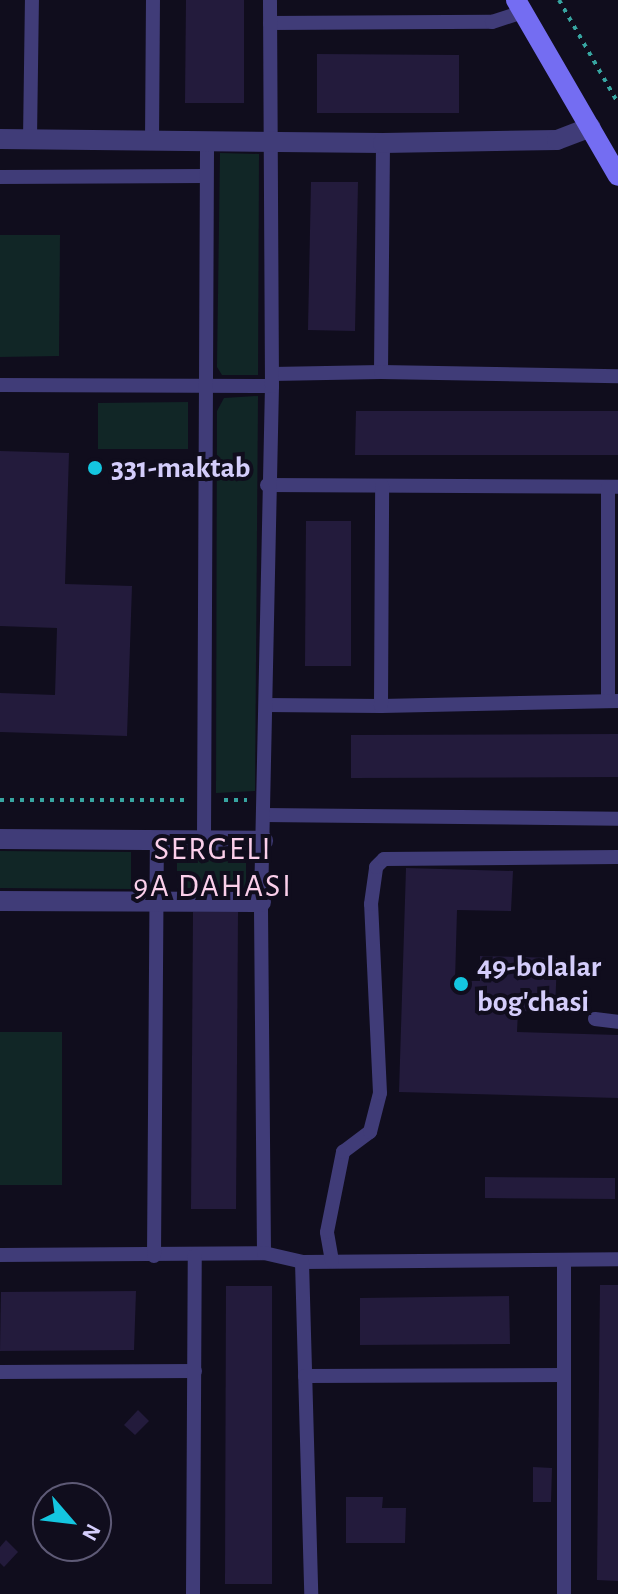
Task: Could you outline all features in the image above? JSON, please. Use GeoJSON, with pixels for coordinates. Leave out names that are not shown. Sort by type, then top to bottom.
{"type":"FeatureCollection","features":[{"type":"Feature","properties":{"kind":"street"},"geometry":{"type":"LineString","coordinates":[[520,6],[618,176]]}},
{"type":"Feature","properties":{"kind":"street"},"geometry":{"type":"LineString","coordinates":[[0,139],[383,143],[557,140],[591,127]]}},
{"type":"Feature","properties":{"kind":"street"},"geometry":{"type":"LineString","coordinates":[[0,839],[204,838],[263,841]]}},
{"type":"Feature","properties":{"kind":"street"},"geometry":{"type":"LineString","coordinates":[[0,901],[261,902]]}},
{"type":"Feature","properties":{"kind":"lane"},"geometry":{"type":"LineString","coordinates":[[30,139],[32,0]]}},
{"type":"Feature","properties":{"kind":"lane"},"geometry":{"type":"LineString","coordinates":[[152,141],[153,0]]}},
{"type":"Feature","properties":{"kind":"lane"},"geometry":{"type":"LineString","coordinates":[[264,1253],[261,902],[265,807],[267,485],[272,380],[270,0]]}},
{"type":"Feature","properties":{"kind":"lane"},"geometry":{"type":"LineString","coordinates":[[270,23],[492,22],[520,6]]}},
{"type":"Feature","properties":{"kind":"lane"},"geometry":{"type":"LineString","coordinates":[[204,838],[207,141]]}},
{"type":"Feature","properties":{"kind":"lane"},"geometry":{"type":"LineString","coordinates":[[381,372],[383,143]]}},
{"type":"Feature","properties":{"kind":"lane"},"geometry":{"type":"LineString","coordinates":[[0,177],[206,176]]}},
{"type":"Feature","properties":{"kind":"lane"},"geometry":{"type":"LineString","coordinates":[[0,385],[208,385],[381,372],[618,376]]}},
{"type":"Feature","properties":{"kind":"lane"},"geometry":{"type":"LineString","coordinates":[[266,705],[613,701],[613,487],[267,485]]}},
{"type":"Feature","properties":{"kind":"lane"},"geometry":{"type":"LineString","coordinates":[[381,706],[382,486]]}},
{"type":"Feature","properties":{"kind":"lane"},"geometry":{"type":"LineString","coordinates":[[265,807],[618,819]]}},
{"type":"Feature","properties":{"kind":"lane"},"geometry":{"type":"LineString","coordinates":[[154,1256],[157,838]]}},
{"type":"Feature","properties":{"kind":"lane"},"geometry":{"type":"LineString","coordinates":[[332,1261],[327,1232],[343,1152],[370,1132],[380,1093],[371,904],[376,867],[384,859],[618,857]]}},
{"type":"Feature","properties":{"kind":"lane"},"geometry":{"type":"LineString","coordinates":[[595,1019],[618,1022]]}},
{"type":"Feature","properties":{"kind":"lane"},"geometry":{"type":"LineString","coordinates":[[0,1255],[195,1256],[264,1253],[302,1262],[618,1259]]}},
{"type":"Feature","properties":{"kind":"lane"},"geometry":{"type":"LineString","coordinates":[[193,1594],[195,1256]]}},
{"type":"Feature","properties":{"kind":"lane"},"geometry":{"type":"LineString","coordinates":[[564,1260],[564,1594]]}},
{"type":"Feature","properties":{"kind":"lane"},"geometry":{"type":"LineString","coordinates":[[302,1262],[311,1594]]}},
{"type":"Feature","properties":{"kind":"lane"},"geometry":{"type":"LineString","coordinates":[[0,1372],[195,1371]]}},
{"type":"Feature","properties":{"kind":"lane"},"geometry":{"type":"LineString","coordinates":[[305,1376],[564,1375]]}},
{"type":"Feature","properties":{"kind":"path"},"geometry":{"type":"LineString","coordinates":[[559,0],[618,103]]}},
{"type":"Feature","properties":{"kind":"path"},"geometry":{"type":"LineString","coordinates":[[0,800],[205,800],[265,807]]}},
{"type":"Feature","properties":{"kind":"green space"},"geometry":{"type":"Polygon","coordinates":[[[220,153],[259,154],[258,375],[222,375],[217,367],[220,153]]]}},
{"type":"Feature","properties":{"kind":"green space"},"geometry":{"type":"Polygon","coordinates":[[[0,235],[60,235],[59,356],[0,357],[0,235]]]}},
{"type":"Feature","properties":{"kind":"green space"},"geometry":{"type":"Polygon","coordinates":[[[258,396],[255,791],[216,793],[217,411],[224,398],[258,396]]]}},
{"type":"Feature","properties":{"kind":"green space"},"geometry":{"type":"Polygon","coordinates":[[[188,402],[188,449],[98,449],[98,403],[188,402]]]}},
{"type":"Feature","properties":{"kind":"green space"},"geometry":{"type":"Polygon","coordinates":[[[0,851],[131,852],[131,889],[0,888],[0,851]]]}},
{"type":"Feature","properties":{"kind":"green space"},"geometry":{"type":"Polygon","coordinates":[[[177,851],[246,852],[246,888],[177,888],[177,851]]]}},
{"type":"Feature","properties":{"kind":"green space"},"geometry":{"type":"Polygon","coordinates":[[[0,1032],[62,1032],[62,1185],[0,1185],[0,1032]]]}},
{"type":"Feature","properties":{"kind":"building"},"geometry":{"type":"Polygon","coordinates":[[[186,0],[244,0],[244,103],[185,103],[186,0]]]}},
{"type":"Feature","properties":{"kind":"building"},"geometry":{"type":"Polygon","coordinates":[[[317,54],[459,55],[459,113],[317,113],[317,54]]]}},
{"type":"Feature","properties":{"kind":"building"},"geometry":{"type":"Polygon","coordinates":[[[311,182],[358,182],[355,331],[308,330],[311,182]]]}},
{"type":"Feature","properties":{"kind":"building"},"geometry":{"type":"Polygon","coordinates":[[[356,411],[618,411],[618,455],[355,455],[356,411]]]}},
{"type":"Feature","properties":{"kind":"building"},"geometry":{"type":"Polygon","coordinates":[[[0,451],[69,453],[65,584],[132,586],[127,736],[0,732],[0,693],[55,695],[57,628],[0,626],[0,451]]]}},
{"type":"Feature","properties":{"kind":"building"},"geometry":{"type":"Polygon","coordinates":[[[306,521],[351,521],[351,666],[305,666],[306,521]]]}},
{"type":"Feature","properties":{"kind":"building"},"geometry":{"type":"Polygon","coordinates":[[[618,734],[618,777],[351,778],[351,735],[618,734]]]}},
{"type":"Feature","properties":{"kind":"building"},"geometry":{"type":"Polygon","coordinates":[[[406,868],[513,871],[511,911],[457,910],[455,981],[480,981],[480,956],[557,958],[555,1012],[518,1011],[517,1032],[618,1035],[618,1098],[399,1092],[406,868]]]}},
{"type":"Feature","properties":{"kind":"building"},"geometry":{"type":"Polygon","coordinates":[[[193,912],[238,912],[236,1209],[191,1209],[193,912]]]}},
{"type":"Feature","properties":{"kind":"building"},"geometry":{"type":"Polygon","coordinates":[[[485,1177],[615,1178],[615,1199],[485,1198],[485,1177]]]}},
{"type":"Feature","properties":{"kind":"building"},"geometry":{"type":"Polygon","coordinates":[[[600,1285],[618,1285],[618,1581],[597,1580],[600,1285]]]}},
{"type":"Feature","properties":{"kind":"building"},"geometry":{"type":"Polygon","coordinates":[[[226,1286],[272,1286],[272,1584],[225,1584],[226,1286]]]}},
{"type":"Feature","properties":{"kind":"building"},"geometry":{"type":"Polygon","coordinates":[[[136,1291],[134,1350],[0,1351],[1,1292],[136,1291]]]}},
{"type":"Feature","properties":{"kind":"building"},"geometry":{"type":"Polygon","coordinates":[[[509,1296],[510,1344],[360,1345],[360,1298],[509,1296]]]}},
{"type":"Feature","properties":{"kind":"building"},"geometry":{"type":"Polygon","coordinates":[[[138,1410],[149,1421],[135,1435],[124,1425],[138,1410]]]}},
{"type":"Feature","properties":{"kind":"building"},"geometry":{"type":"Polygon","coordinates":[[[533,1467],[552,1468],[551,1502],[533,1502],[533,1467]]]}},
{"type":"Feature","properties":{"kind":"building"},"geometry":{"type":"Polygon","coordinates":[[[346,1497],[383,1497],[382,1508],[406,1508],[405,1543],[346,1543],[346,1497]]]}},
{"type":"Feature","properties":{"kind":"building"},"geometry":{"type":"Polygon","coordinates":[[[6,1540],[18,1552],[4,1567],[0,1563],[0,1547],[6,1540]]]}},
{"type":"Feature","properties":{"kind":"place","name":"331-maktab"},"geometry":{"type":"Point","coordinates":[95,468]}},
{"type":"Feature","properties":{"kind":"place","name":"49-bolalar bog'chasi"},"geometry":{"type":"Point","coordinates":[461,984]}},
{"type":"Feature","properties":{"kind":"district","name":"SERGELI 9A DAHASI"},"geometry":{"type":"Point","coordinates":[213,868]}}]}
